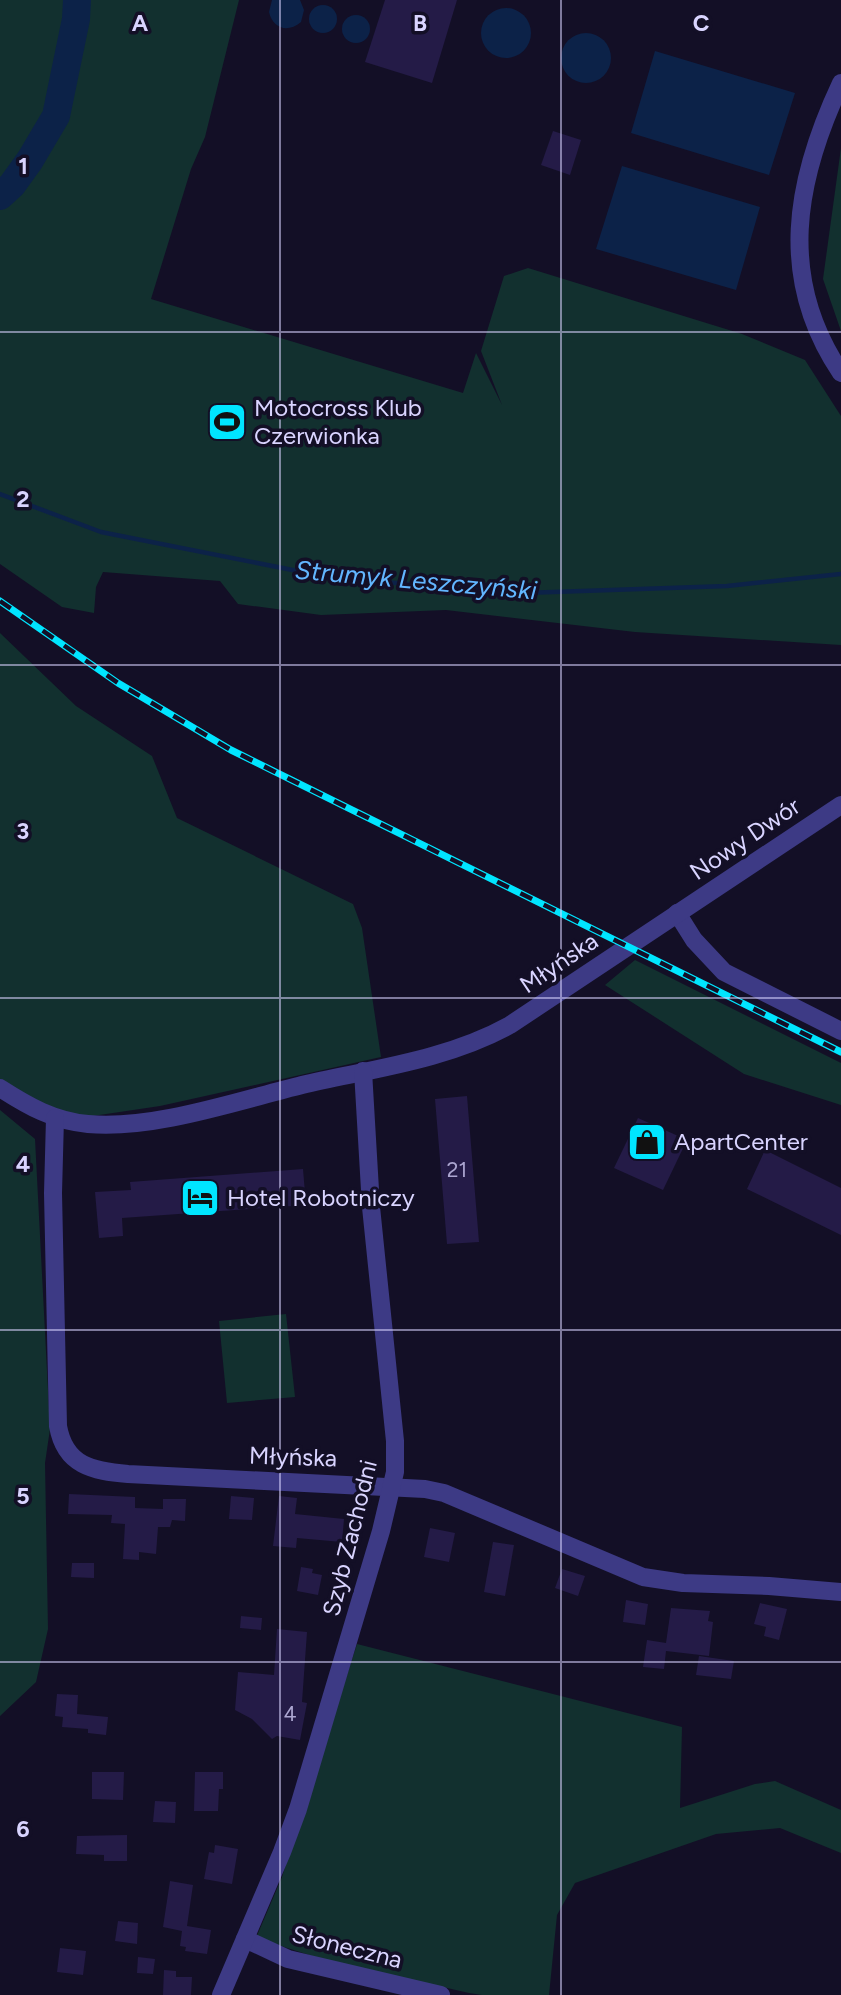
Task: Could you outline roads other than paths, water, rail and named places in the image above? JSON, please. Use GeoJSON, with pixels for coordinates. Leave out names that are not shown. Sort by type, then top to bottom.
{"type":"FeatureCollection","features":[{"type":"Feature","properties":{"kind":"street"},"geometry":{"type":"LineString","coordinates":[[841,83],[807,179],[798,232],[801,270],[810,312],[827,351],[841,373]]}},
{"type":"Feature","properties":{"kind":"street","name":"Nowy Dwór"},"geometry":{"type":"LineString","coordinates":[[677,914],[841,805]]}},
{"type":"Feature","properties":{"kind":"street"},"geometry":{"type":"LineString","coordinates":[[677,914],[694,940],[723,972],[841,1031]]}},
{"type":"Feature","properties":{"kind":"street","name":"Młyńska"},"geometry":{"type":"LineString","coordinates":[[0,1088],[55,1118],[91,1124],[135,1122],[188,1113],[448,1051],[486,1038],[517,1020],[677,914]]}},
{"type":"Feature","properties":{"kind":"street","name":"Szyb Zachodni"},"geometry":{"type":"LineString","coordinates":[[221,1995],[298,1809],[393,1486],[395,1441],[371,1207],[363,1071]]}},
{"type":"Feature","properties":{"kind":"street","name":"Młyńska"},"geometry":{"type":"LineString","coordinates":[[55,1118],[53,1193],[58,1418],[62,1442],[73,1458],[86,1466],[116,1473],[393,1486],[444,1493],[643,1577],[683,1583],[841,1592]]}},
{"type":"Feature","properties":{"kind":"street","name":"Słoneczna"},"geometry":{"type":"LineString","coordinates":[[245,1939],[288,1959],[441,1995]]}},
{"type":"Feature","properties":{"kind":"water"},"geometry":{"type":"Polygon","coordinates":[[[272,0],[300,0],[304,10],[301,22],[286,28],[277,26],[269,12],[272,0]]]}},
{"type":"Feature","properties":{"kind":"water"},"geometry":{"type":"Polygon","coordinates":[[[323,5],[333,9],[337,19],[333,29],[323,33],[313,29],[309,19],[313,9],[323,5]]]}},
{"type":"Feature","properties":{"kind":"water"},"geometry":{"type":"Polygon","coordinates":[[[506,8],[524,15],[531,33],[524,51],[506,58],[488,51],[481,33],[488,15],[506,8]]]}},
{"type":"Feature","properties":{"kind":"water"},"geometry":{"type":"Polygon","coordinates":[[[356,15],[366,19],[370,29],[366,39],[356,43],[346,39],[342,29],[346,19],[356,15]]]}},
{"type":"Feature","properties":{"kind":"water"},"geometry":{"type":"Polygon","coordinates":[[[586,33],[604,40],[611,58],[604,76],[586,83],[568,76],[561,58],[568,40],[586,33]]]}},
{"type":"Feature","properties":{"kind":"water"},"geometry":{"type":"Polygon","coordinates":[[[655,51],[795,93],[769,175],[631,133],[655,51]]]}},
{"type":"Feature","properties":{"kind":"water"},"geometry":{"type":"Polygon","coordinates":[[[622,166],[760,207],[736,290],[596,249],[622,166]]]}},
{"type":"Feature","properties":{"kind":"waterway"},"geometry":{"type":"LineString","coordinates":[[0,196],[12,185],[30,160],[56,116],[76,19],[77,0]]}},
{"type":"Feature","properties":{"kind":"waterway","name":"Strumyk Leszczyński"},"geometry":{"type":"LineString","coordinates":[[0,494],[101,532],[333,578],[524,593],[727,586],[841,574]]}},
{"type":"Feature","properties":{"kind":"railway"},"geometry":{"type":"LineString","coordinates":[[0,601],[118,683],[231,750],[841,1052]]}},
{"type":"Feature","properties":{"kind":"place","name":"Motocross Klub Czerwionka"},"geometry":{"type":"Point","coordinates":[227,422]}},
{"type":"Feature","properties":{"kind":"place","name":"ApartCenter"},"geometry":{"type":"Point","coordinates":[647,1142]}},
{"type":"Feature","properties":{"kind":"place","name":"Hotel Robotniczy"},"geometry":{"type":"Point","coordinates":[200,1198]}}]}
